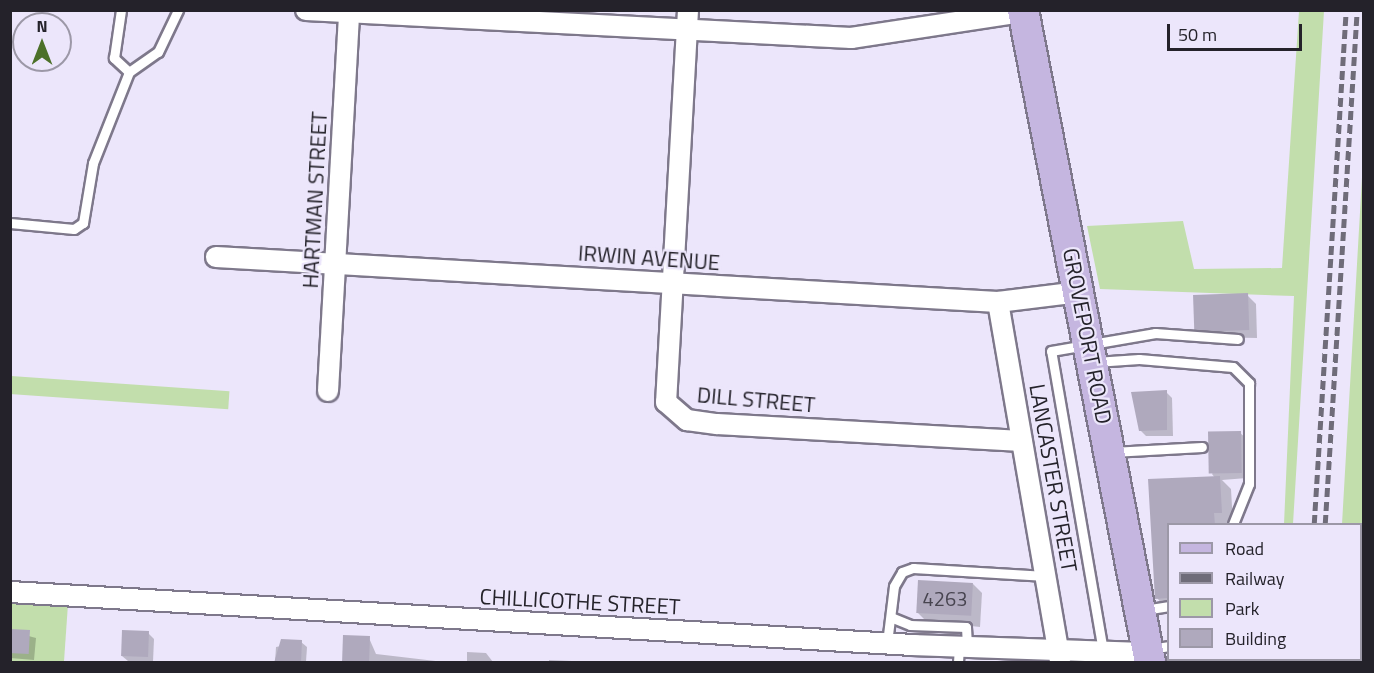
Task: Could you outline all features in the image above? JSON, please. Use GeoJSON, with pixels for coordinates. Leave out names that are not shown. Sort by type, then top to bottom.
{"type":"FeatureCollection","features":[{"type":"Feature","properties":{"kind":"main road","name":"GROVEPORT ROAD"},"geometry":{"type":"LineString","coordinates":[[1023,11],[1109,453],[1154,608],[1153,653]]}},
{"type":"Feature","properties":{"kind":"street"},"geometry":{"type":"LineString","coordinates":[[306,10],[687,32],[851,38],[1023,11]]}},
{"type":"Feature","properties":{"kind":"street","name":"DILL STREET"},"geometry":{"type":"LineString","coordinates":[[688,10],[666,402],[687,420],[1022,441]]}},
{"type":"Feature","properties":{"kind":"street","name":"HARTMAN STREET"},"geometry":{"type":"LineString","coordinates":[[328,392],[349,12]]}},
{"type":"Feature","properties":{"kind":"street","name":"IRWIN AVENUE"},"geometry":{"type":"LineString","coordinates":[[216,257],[998,302],[1079,292]]}},
{"type":"Feature","properties":{"kind":"street","name":"LANCASTER STREET"},"geometry":{"type":"LineString","coordinates":[[998,302],[1060,656]]}},
{"type":"Feature","properties":{"kind":"street","name":"CHILLICOTHE STREET"},"geometry":{"type":"LineString","coordinates":[[10,592],[887,643],[961,652],[1060,656],[1103,651],[1153,653]]}},
{"type":"Feature","properties":{"kind":"lane"},"geometry":{"type":"LineString","coordinates":[[121,10],[114,58],[129,72]]}},
{"type":"Feature","properties":{"kind":"lane"},"geometry":{"type":"LineString","coordinates":[[10,223],[74,229],[83,223],[93,163],[129,72],[158,52],[178,10]]}},
{"type":"Feature","properties":{"kind":"lane"},"geometry":{"type":"LineString","coordinates":[[1090,352],[1155,333],[1238,339]]}},
{"type":"Feature","properties":{"kind":"lane"},"geometry":{"type":"LineString","coordinates":[[1103,651],[1051,351],[1090,352],[1139,359],[1233,367],[1249,382],[1249,484],[1234,523]]}},
{"type":"Feature","properties":{"kind":"lane"},"geometry":{"type":"LineString","coordinates":[[1109,453],[1202,447]]}},
{"type":"Feature","properties":{"kind":"lane"},"geometry":{"type":"LineString","coordinates":[[887,643],[893,618],[896,578],[913,568],[1046,576]]}},
{"type":"Feature","properties":{"kind":"lane"},"geometry":{"type":"LineString","coordinates":[[893,618],[910,625],[966,627],[961,652]]}},
{"type":"Feature","properties":{"kind":"green space"},"geometry":{"type":"Polygon","coordinates":[[[1299,11],[1324,11],[1293,523],[1284,523],[1294,296],[1100,289],[1087,226],[1183,221],[1194,269],[1282,268],[1299,11]]]}},
{"type":"Feature","properties":{"kind":"green space"},"geometry":{"type":"Polygon","coordinates":[[[1363,160],[1363,662],[1333,662],[1362,661],[1362,523],[1342,523],[1363,160]]]}},
{"type":"Feature","properties":{"kind":"green space"},"geometry":{"type":"Polygon","coordinates":[[[11,376],[229,391],[228,409],[10,394],[11,376]]]}},
{"type":"Feature","properties":{"kind":"green space"},"geometry":{"type":"Polygon","coordinates":[[[10,602],[68,606],[64,662],[10,662],[10,602]]]}},
{"type":"Feature","properties":{"kind":"building"},"geometry":{"type":"Polygon","coordinates":[[[1248,293],[1249,330],[1194,332],[1193,295],[1248,293]]]}},
{"type":"Feature","properties":{"kind":"building"},"geometry":{"type":"Polygon","coordinates":[[[1167,390],[1167,430],[1139,431],[1131,392],[1167,390]]]}},
{"type":"Feature","properties":{"kind":"building"},"geometry":{"type":"Polygon","coordinates":[[[1241,431],[1242,473],[1209,474],[1208,432],[1241,431]]]}},
{"type":"Feature","properties":{"kind":"building"},"geometry":{"type":"Polygon","coordinates":[[[1220,476],[1222,513],[1214,513],[1215,523],[1167,523],[1167,598],[1155,599],[1148,479],[1220,476]]]}},
{"type":"Feature","properties":{"kind":"building"},"geometry":{"type":"Polygon","coordinates":[[[918,580],[973,583],[971,616],[916,613],[918,580]]]}},
{"type":"Feature","properties":{"kind":"building"},"geometry":{"type":"Polygon","coordinates":[[[10,629],[30,630],[29,654],[10,653],[10,629]]]}},
{"type":"Feature","properties":{"kind":"building"},"geometry":{"type":"Polygon","coordinates":[[[122,630],[149,631],[148,657],[121,656],[122,630]]]}},
{"type":"Feature","properties":{"kind":"building"},"geometry":{"type":"Polygon","coordinates":[[[343,635],[370,636],[369,662],[342,662],[343,635]]]}},
{"type":"Feature","properties":{"kind":"building"},"geometry":{"type":"Polygon","coordinates":[[[281,639],[302,640],[301,663],[274,663],[281,639]]]}},
{"type":"Feature","properties":{"kind":"railway"},"geometry":{"type":"LineString","coordinates":[[1314,523],[1346,10]]}},
{"type":"Feature","properties":{"kind":"railway"},"geometry":{"type":"LineString","coordinates":[[1325,523],[1357,10]]}}]}
